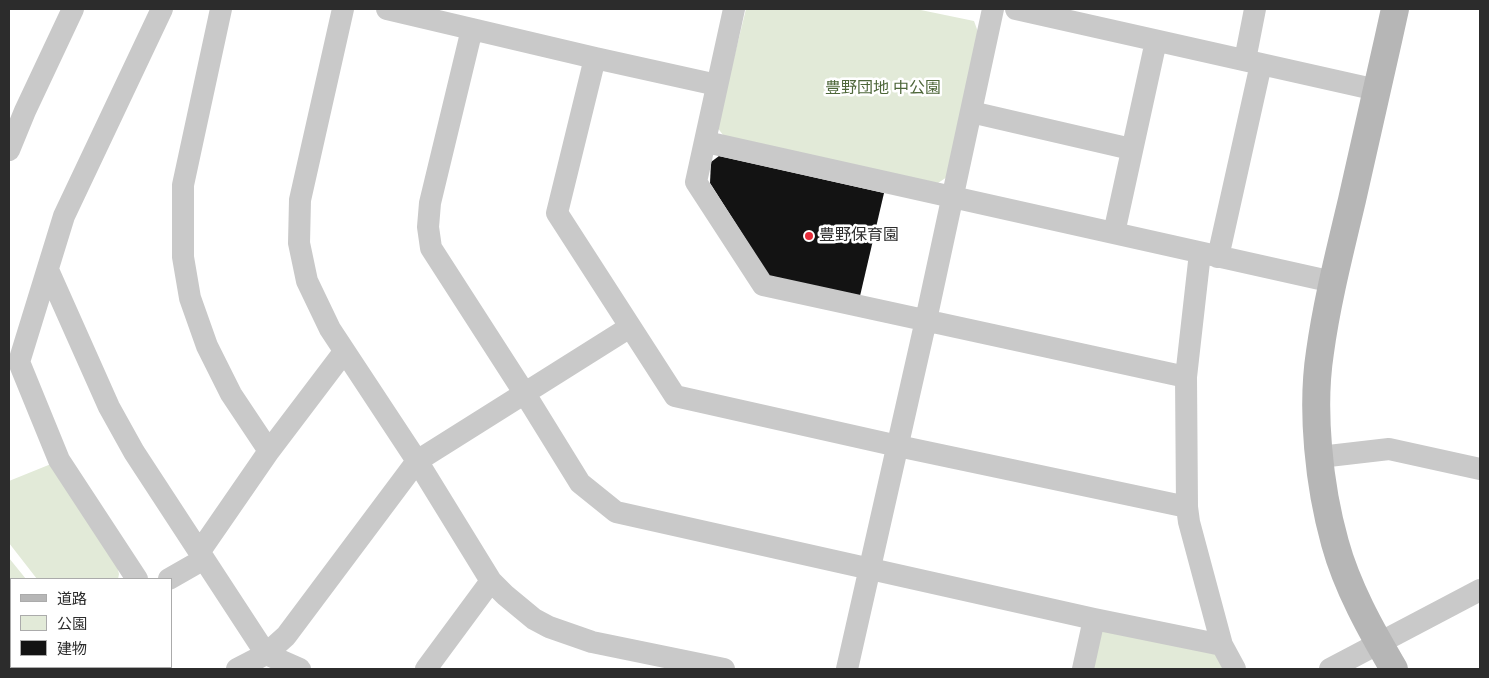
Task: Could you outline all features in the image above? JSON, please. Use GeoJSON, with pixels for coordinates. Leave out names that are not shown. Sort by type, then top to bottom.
{"type":"FeatureCollection","features":[{"type":"Feature","properties":{"kind":"street"},"geometry":{"type":"LineString","coordinates":[[9,150],[25,111],[73,9]]}},
{"type":"Feature","properties":{"kind":"street"},"geometry":{"type":"LineString","coordinates":[[133,576],[59,460],[19,362],[64,216],[162,9]]}},
{"type":"Feature","properties":{"kind":"street"},"geometry":{"type":"LineString","coordinates":[[221,9],[183,185],[183,257],[190,298],[207,346],[231,394],[269,452]]}},
{"type":"Feature","properties":{"kind":"street"},"geometry":{"type":"LineString","coordinates":[[343,9],[300,200],[299,243],[307,281],[330,329],[417,461],[492,581],[505,595],[534,618],[549,627],[592,642],[724,669]]}},
{"type":"Feature","properties":{"kind":"street"},"geometry":{"type":"LineString","coordinates":[[387,9],[717,86]]}},
{"type":"Feature","properties":{"kind":"street"},"geometry":{"type":"LineString","coordinates":[[734,9],[696,182],[763,285],[1186,377]]}},
{"type":"Feature","properties":{"kind":"street"},"geometry":{"type":"LineString","coordinates":[[848,669],[993,9]]}},
{"type":"Feature","properties":{"kind":"street"},"geometry":{"type":"LineString","coordinates":[[1016,9],[1377,90]]}},
{"type":"Feature","properties":{"kind":"street"},"geometry":{"type":"LineString","coordinates":[[1235,669],[1222,645],[1188,522],[1186,377],[1209,255],[1253,62],[1254,9]]}},
{"type":"Feature","properties":{"kind":"street"},"geometry":{"type":"LineString","coordinates":[[1394,669],[1378,643],[1351,585],[1335,544],[1327,508],[1317,423],[1320,353],[1333,282],[1395,9]]}},
{"type":"Feature","properties":{"kind":"street"},"geometry":{"type":"LineString","coordinates":[[472,29],[430,203],[428,227],[431,248],[580,483],[616,512],[1094,619],[1222,645]]}},
{"type":"Feature","properties":{"kind":"street"},"geometry":{"type":"LineString","coordinates":[[1114,233],[1156,41]]}},
{"type":"Feature","properties":{"kind":"street"},"geometry":{"type":"LineString","coordinates":[[595,58],[558,213],[674,396],[1187,507]]}},
{"type":"Feature","properties":{"kind":"street"},"geometry":{"type":"LineString","coordinates":[[971,112],[1131,150]]}},
{"type":"Feature","properties":{"kind":"street"},"geometry":{"type":"LineString","coordinates":[[706,142],[1333,282]]}},
{"type":"Feature","properties":{"kind":"street"},"geometry":{"type":"LineString","coordinates":[[48,270],[109,407],[134,452],[266,654],[300,669]]}},
{"type":"Feature","properties":{"kind":"street"},"geometry":{"type":"LineString","coordinates":[[237,669],[266,654],[286,636],[417,461],[630,327]]}},
{"type":"Feature","properties":{"kind":"street"},"geometry":{"type":"LineString","coordinates":[[170,578],[202,555],[269,452],[344,352]]}},
{"type":"Feature","properties":{"kind":"street"},"geometry":{"type":"LineString","coordinates":[[1320,457],[1389,449],[1480,469]]}},
{"type":"Feature","properties":{"kind":"street"},"geometry":{"type":"LineString","coordinates":[[426,669],[492,581]]}},
{"type":"Feature","properties":{"kind":"street"},"geometry":{"type":"LineString","coordinates":[[1330,669],[1480,590]]}},
{"type":"Feature","properties":{"kind":"street"},"geometry":{"type":"LineString","coordinates":[[1083,669],[1094,619]]}},
{"type":"Feature","properties":{"kind":"green space","name":"豊野団地 中公園"},"geometry":{"type":"Polygon","coordinates":[[[746,9],[916,9],[974,21],[978,32],[947,177],[938,183],[726,139],[717,127],[746,9]]]}},
{"type":"Feature","properties":{"kind":"green space"},"geometry":{"type":"Polygon","coordinates":[[[51,464],[115,557],[118,578],[36,578],[9,543],[9,481],[51,464]]]}},
{"type":"Feature","properties":{"kind":"green space"},"geometry":{"type":"Polygon","coordinates":[[[9,558],[25,578],[10,578],[10,668],[106,669],[9,669],[9,558]]]}},
{"type":"Feature","properties":{"kind":"green space"},"geometry":{"type":"Polygon","coordinates":[[[1099,630],[1216,654],[1224,669],[1090,669],[1099,630]]]}},
{"type":"Feature","properties":{"kind":"building","name":"豊野保育園"},"geometry":{"type":"Polygon","coordinates":[[[719,156],[884,193],[860,296],[771,279],[710,183],[711,162],[719,156]]]}},
{"type":"Feature","properties":{"kind":"place","name":"豊野保育園"},"geometry":{"type":"Point","coordinates":[809,236]}}]}
